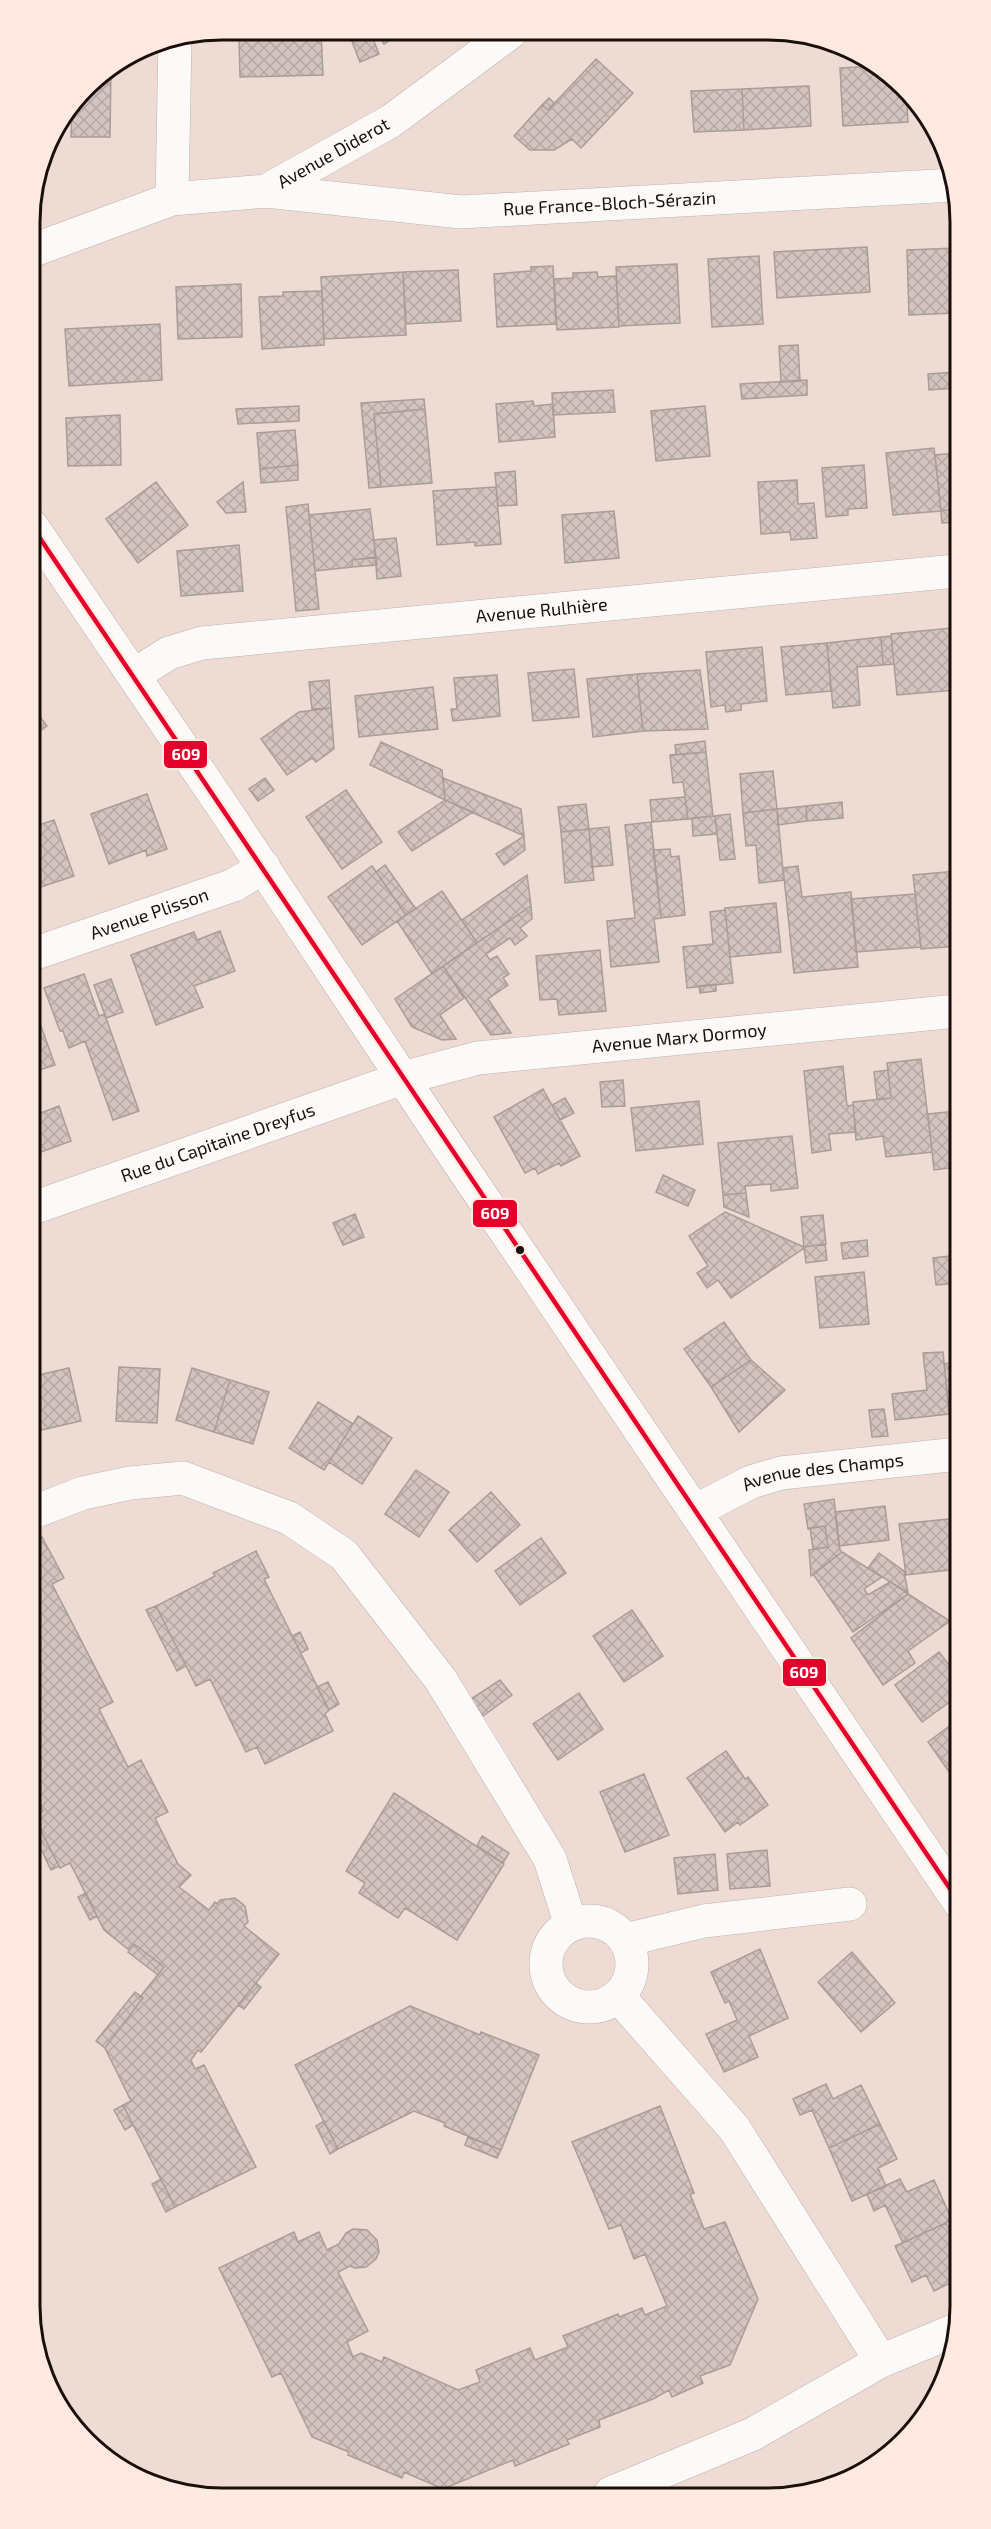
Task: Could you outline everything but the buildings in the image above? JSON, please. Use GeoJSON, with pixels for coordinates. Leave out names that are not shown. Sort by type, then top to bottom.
{"type":"FeatureCollection","features":[{"type":"Feature","properties":{"kind":"street","name":"Avenue Diderot"},"geometry":{"type":"LineString","coordinates":[[41,247],[172,199],[266,191],[390,121],[500,40]]}},
{"type":"Feature","properties":{"kind":"street"},"geometry":{"type":"LineString","coordinates":[[172,199],[175,47]]}},
{"type":"Feature","properties":{"kind":"street","name":"Rue France-Bloch-Sérazin"},"geometry":{"type":"LineString","coordinates":[[266,191],[461,212],[946,185]]}},
{"type":"Feature","properties":{"kind":"street"},"geometry":{"type":"LineString","coordinates":[[41,539],[264,867],[403,1078],[950,1888]]}},
{"type":"Feature","properties":{"kind":"street","name":"Avenue Rulhière"},"geometry":{"type":"LineString","coordinates":[[134,675],[169,653],[202,643],[950,572]]}},
{"type":"Feature","properties":{"kind":"street","name":"Avenue Plisson"},"geometry":{"type":"LineString","coordinates":[[41,951],[234,885],[264,867]]}},
{"type":"Feature","properties":{"kind":"street","name":"Avenue Marx Dormoy"},"geometry":{"type":"LineString","coordinates":[[403,1078],[478,1058],[950,1012]]}},
{"type":"Feature","properties":{"kind":"street","name":"Rue du Capitaine Dreyfus"},"geometry":{"type":"LineString","coordinates":[[41,1205],[403,1078]]}},
{"type":"Feature","properties":{"kind":"street","name":"Avenue des Champs"},"geometry":{"type":"LineString","coordinates":[[694,1511],[751,1482],[781,1473],[950,1455]]}},
{"type":"Feature","properties":{"kind":"street"},"geometry":{"type":"LineString","coordinates":[[40,1510],[83,1493],[130,1483],[183,1478],[289,1518],[344,1555],[441,1680],[550,1859],[572,1925]]}},
{"type":"Feature","properties":{"kind":"street"},"geometry":{"type":"LineString","coordinates":[[625,1940],[704,1921],[850,1904]]}},
{"type":"Feature","properties":{"kind":"street"},"geometry":{"type":"LineString","coordinates":[[582,1922],[606,1924],[619,1932],[625,1940],[632,1963],[627,1985],[618,1996],[606,2004],[582,2007],[556,1992],[547,1971],[547,1956],[550,1946],[559,1933],[582,1922]]}},
{"type":"Feature","properties":{"kind":"street"},"geometry":{"type":"LineString","coordinates":[[618,1996],[734,2128],[881,2361]]}},
{"type":"Feature","properties":{"kind":"street"},"geometry":{"type":"LineString","coordinates":[[623,2488],[753,2434],[881,2361],[948,2333]]}},
{"type":"Feature","properties":{"kind":"transit line","name":"609"},"geometry":{"type":"LineString","coordinates":[[41,540],[950,1889]]}}]}
